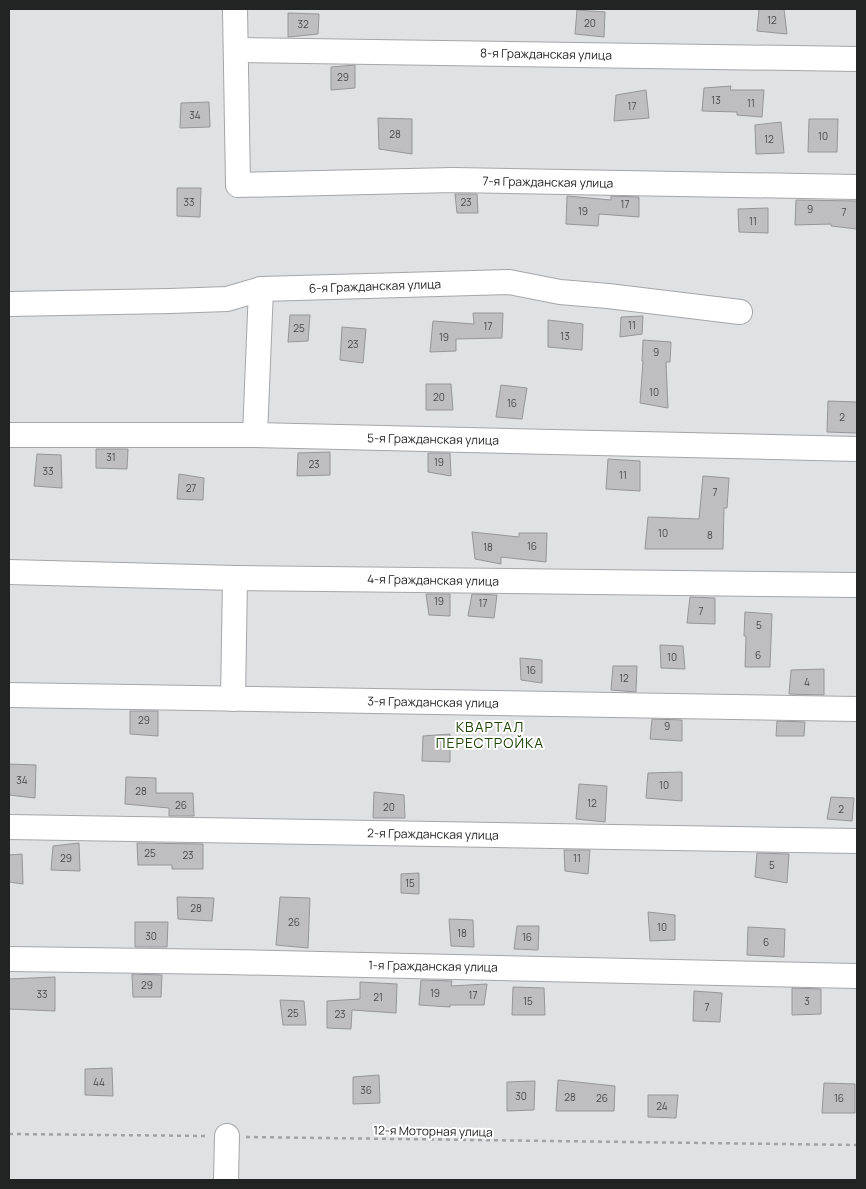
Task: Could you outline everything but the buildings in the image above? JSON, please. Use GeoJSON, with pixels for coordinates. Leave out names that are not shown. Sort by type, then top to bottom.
{"type":"FeatureCollection","features":[{"type":"Feature","properties":{"kind":"street"},"geometry":{"type":"LineString","coordinates":[[235,9],[236,50]]}},
{"type":"Feature","properties":{"kind":"street","name":"8-я Гражданская улица"},"geometry":{"type":"LineString","coordinates":[[236,50],[857,59]]}},
{"type":"Feature","properties":{"kind":"street","name":"7-я Гражданская улица"},"geometry":{"type":"LineString","coordinates":[[236,50],[238,185],[453,180],[857,187]]}},
{"type":"Feature","properties":{"kind":"street","name":"6-я Гражданская улица"},"geometry":{"type":"LineString","coordinates":[[9,304],[227,299],[261,289],[509,282],[560,292],[740,312]]}},
{"type":"Feature","properties":{"kind":"street"},"geometry":{"type":"LineString","coordinates":[[255,435],[261,289]]}},
{"type":"Feature","properties":{"kind":"street","name":"5-я Гражданская улица"},"geometry":{"type":"LineString","coordinates":[[9,435],[255,435],[857,449]]}},
{"type":"Feature","properties":{"kind":"street","name":"4-я Гражданская улица"},"geometry":{"type":"LineString","coordinates":[[9,572],[235,578],[857,584]]}},
{"type":"Feature","properties":{"kind":"street"},"geometry":{"type":"LineString","coordinates":[[233,699],[235,578]]}},
{"type":"Feature","properties":{"kind":"street","name":"3-я Гражданская улица"},"geometry":{"type":"LineString","coordinates":[[9,695],[857,709]]}},
{"type":"Feature","properties":{"kind":"street","name":"2-я Гражданская улица"},"geometry":{"type":"LineString","coordinates":[[9,827],[857,842]]}},
{"type":"Feature","properties":{"kind":"street","name":"1-я Гражданская улица"},"geometry":{"type":"LineString","coordinates":[[9,960],[228,962],[857,976]]}},
{"type":"Feature","properties":{"kind":"street"},"geometry":{"type":"LineString","coordinates":[[226,1180],[227,1136]]}},
{"type":"Feature","properties":{"kind":"path","name":"12-я Моторная улица"},"geometry":{"type":"LineString","coordinates":[[9,1134],[857,1146]]}},
{"type":"Feature","properties":{"kind":"district","name":"КВАРТАЛ ПЕРЕСТРОЙКА"},"geometry":{"type":"Point","coordinates":[490,734]}}]}
